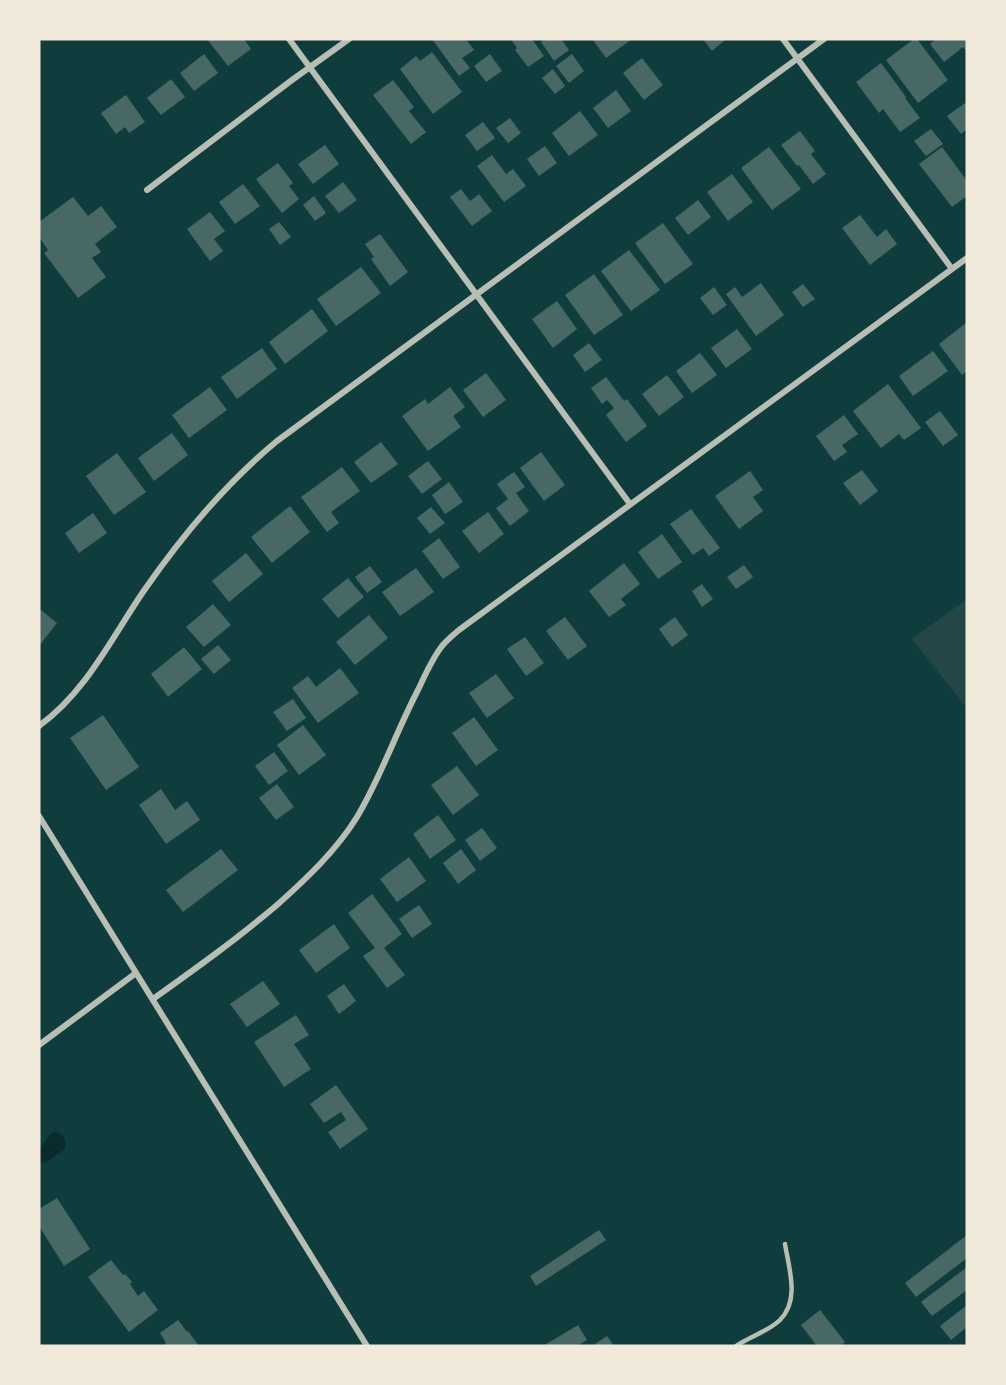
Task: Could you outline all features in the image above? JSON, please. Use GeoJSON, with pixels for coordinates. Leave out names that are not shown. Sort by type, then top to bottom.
{"type":"FeatureCollection","features":[{"type":"Feature","properties":{"kind":"street"},"geometry":{"type":"LineString","coordinates":[[289,39],[630,504]]}},
{"type":"Feature","properties":{"kind":"street"},"geometry":{"type":"LineString","coordinates":[[147,190],[349,39]]}},
{"type":"Feature","properties":{"kind":"street"},"geometry":{"type":"LineString","coordinates":[[783,39],[952,269]]}},
{"type":"Feature","properties":{"kind":"street"},"geometry":{"type":"LineString","coordinates":[[39,726],[79,688],[180,542],[253,460],[824,39]]}},
{"type":"Feature","properties":{"kind":"street"},"geometry":{"type":"LineString","coordinates":[[153,999],[247,930],[300,885],[334,848],[356,819],[377,781],[405,716],[434,658],[443,645],[459,630],[967,258]]}},
{"type":"Feature","properties":{"kind":"street"},"geometry":{"type":"LineString","coordinates":[[39,816],[367,1346]]}},
{"type":"Feature","properties":{"kind":"street"},"geometry":{"type":"LineString","coordinates":[[39,1045],[136,973]]}},
{"type":"Feature","properties":{"kind":"lane"},"geometry":{"type":"LineString","coordinates":[[736,1346],[780,1320],[789,1306],[793,1289],[785,1244]]}},
{"type":"Feature","properties":{"kind":"shaded area"},"geometry":{"type":"Polygon","coordinates":[[[967,599],[967,708],[912,639],[967,599]]]}},
{"type":"Feature","properties":{"kind":"shaded area"},"geometry":{"type":"Polygon","coordinates":[[[54,1132],[64,1138],[66,1144],[64,1150],[41,1163],[39,1149],[54,1132]]]}},
{"type":"Feature","properties":{"kind":"building"},"geometry":{"type":"Polygon","coordinates":[[[207,39],[244,39],[251,49],[228,66],[207,39]]]}},
{"type":"Feature","properties":{"kind":"building"},"geometry":{"type":"Polygon","coordinates":[[[432,39],[466,39],[474,50],[462,58],[470,68],[459,76],[432,39]]]}},
{"type":"Feature","properties":{"kind":"building"},"geometry":{"type":"Polygon","coordinates":[[[532,39],[544,56],[528,67],[515,50],[517,48],[512,41],[532,39]]]}},
{"type":"Feature","properties":{"kind":"building"},"geometry":{"type":"Polygon","coordinates":[[[545,39],[561,39],[569,50],[554,61],[541,42],[545,39]]]}},
{"type":"Feature","properties":{"kind":"building"},"geometry":{"type":"Polygon","coordinates":[[[594,39],[632,39],[606,58],[594,39]]]}},
{"type":"Feature","properties":{"kind":"building"},"geometry":{"type":"Polygon","coordinates":[[[703,39],[726,39],[712,51],[703,39]]]}},
{"type":"Feature","properties":{"kind":"building"},"geometry":{"type":"Polygon","coordinates":[[[917,39],[948,80],[918,103],[886,60],[917,39]]]}},
{"type":"Feature","properties":{"kind":"building"},"geometry":{"type":"Polygon","coordinates":[[[936,39],[967,39],[967,52],[963,47],[944,62],[930,44],[936,39]]]}},
{"type":"Feature","properties":{"kind":"building"},"geometry":{"type":"Polygon","coordinates":[[[432,52],[462,92],[433,114],[400,69],[416,56],[420,61],[432,52]]]}},
{"type":"Feature","properties":{"kind":"building"},"geometry":{"type":"Polygon","coordinates":[[[204,54],[218,73],[194,91],[180,73],[204,54]]]}},
{"type":"Feature","properties":{"kind":"building"},"geometry":{"type":"Polygon","coordinates":[[[490,54],[502,71],[486,82],[474,66],[490,54]]]}},
{"type":"Feature","properties":{"kind":"building"},"geometry":{"type":"Polygon","coordinates":[[[572,54],[584,71],[569,83],[556,66],[572,54]]]}},
{"type":"Feature","properties":{"kind":"building"},"geometry":{"type":"Polygon","coordinates":[[[642,58],[663,85],[644,100],[623,73],[642,58]]]}},
{"type":"Feature","properties":{"kind":"building"},"geometry":{"type":"Polygon","coordinates":[[[881,63],[920,118],[900,132],[883,109],[879,113],[856,82],[881,63]]]}},
{"type":"Feature","properties":{"kind":"building"},"geometry":{"type":"Polygon","coordinates":[[[553,69],[565,86],[555,94],[542,78],[553,69]]]}},
{"type":"Feature","properties":{"kind":"building"},"geometry":{"type":"Polygon","coordinates":[[[171,79],[185,97],[161,115],[147,98],[171,79]]]}},
{"type":"Feature","properties":{"kind":"building"},"geometry":{"type":"Polygon","coordinates":[[[393,80],[414,107],[409,111],[426,132],[411,144],[373,95],[393,80]]]}},
{"type":"Feature","properties":{"kind":"building"},"geometry":{"type":"Polygon","coordinates":[[[616,90],[631,111],[608,128],[593,108],[616,90]]]}},
{"type":"Feature","properties":{"kind":"building"},"geometry":{"type":"Polygon","coordinates":[[[126,95],[145,122],[129,133],[125,127],[116,134],[101,113],[126,95]]]}},
{"type":"Feature","properties":{"kind":"building"},"geometry":{"type":"Polygon","coordinates":[[[965,103],[967,105],[967,129],[961,134],[947,116],[965,103]]]}},
{"type":"Feature","properties":{"kind":"building"},"geometry":{"type":"Polygon","coordinates":[[[580,111],[598,135],[569,156],[552,133],[580,111]]]}},
{"type":"Feature","properties":{"kind":"building"},"geometry":{"type":"Polygon","coordinates":[[[510,118],[521,133],[508,143],[496,128],[510,118]]]}},
{"type":"Feature","properties":{"kind":"building"},"geometry":{"type":"Polygon","coordinates":[[[483,122],[495,138],[477,151],[465,135],[483,122]]]}},
{"type":"Feature","properties":{"kind":"building"},"geometry":{"type":"Polygon","coordinates":[[[931,129],[943,144],[926,156],[914,141],[931,129]]]}},
{"type":"Feature","properties":{"kind":"building"},"geometry":{"type":"Polygon","coordinates":[[[800,131],[815,151],[811,154],[826,174],[813,184],[781,145],[800,131]]]}},
{"type":"Feature","properties":{"kind":"building"},"geometry":{"type":"Polygon","coordinates":[[[325,145],[339,164],[313,184],[298,164],[325,145]]]}},
{"type":"Feature","properties":{"kind":"building"},"geometry":{"type":"Polygon","coordinates":[[[545,146],[557,163],[539,176],[527,159],[545,146]]]}},
{"type":"Feature","properties":{"kind":"building"},"geometry":{"type":"Polygon","coordinates":[[[769,147],[801,189],[772,210],[741,168],[769,147]]]}},
{"type":"Feature","properties":{"kind":"building"},"geometry":{"type":"Polygon","coordinates":[[[942,147],[967,181],[967,196],[952,207],[919,164],[942,147]]]}},
{"type":"Feature","properties":{"kind":"building"},"geometry":{"type":"Polygon","coordinates":[[[492,155],[506,174],[513,169],[526,186],[504,202],[477,166],[492,155]]]}},
{"type":"Feature","properties":{"kind":"building"},"geometry":{"type":"Polygon","coordinates":[[[278,163],[293,183],[289,186],[299,199],[282,213],[256,179],[278,163]]]}},
{"type":"Feature","properties":{"kind":"building"},"geometry":{"type":"Polygon","coordinates":[[[732,174],[753,202],[728,221],[707,192],[732,174]]]}},
{"type":"Feature","properties":{"kind":"building"},"geometry":{"type":"Polygon","coordinates":[[[343,182],[357,200],[339,213],[325,196],[343,182]]]}},
{"type":"Feature","properties":{"kind":"building"},"geometry":{"type":"Polygon","coordinates":[[[243,184],[260,206],[235,224],[219,202],[243,184]]]}},
{"type":"Feature","properties":{"kind":"building"},"geometry":{"type":"Polygon","coordinates":[[[461,189],[470,201],[479,194],[492,211],[472,226],[450,197],[461,189]]]}},
{"type":"Feature","properties":{"kind":"building"},"geometry":{"type":"Polygon","coordinates":[[[314,196],[326,213],[315,221],[303,205],[314,196]]]}},
{"type":"Feature","properties":{"kind":"building"},"geometry":{"type":"Polygon","coordinates":[[[73,197],[88,216],[101,206],[117,227],[95,244],[101,252],[92,258],[106,277],[78,298],[44,253],[48,250],[39,237],[39,222],[73,197]]]}},
{"type":"Feature","properties":{"kind":"building"},"geometry":{"type":"Polygon","coordinates":[[[698,200],[711,217],[688,235],[675,218],[698,200]]]}},
{"type":"Feature","properties":{"kind":"building"},"geometry":{"type":"Polygon","coordinates":[[[210,212],[225,231],[214,239],[223,251],[210,261],[187,229],[210,212]]]}},
{"type":"Feature","properties":{"kind":"building"},"geometry":{"type":"Polygon","coordinates":[[[860,215],[877,237],[886,229],[897,244],[870,265],[842,228],[860,215]]]}},
{"type":"Feature","properties":{"kind":"building"},"geometry":{"type":"Polygon","coordinates":[[[279,222],[291,237],[280,245],[269,229],[279,222]]]}},
{"type":"Feature","properties":{"kind":"building"},"geometry":{"type":"Polygon","coordinates":[[[663,223],[693,264],[665,284],[635,243],[663,223]]]}},
{"type":"Feature","properties":{"kind":"building"},"geometry":{"type":"Polygon","coordinates":[[[380,234],[408,272],[390,286],[371,259],[374,257],[365,244],[380,234]]]}},
{"type":"Feature","properties":{"kind":"building"},"geometry":{"type":"Polygon","coordinates":[[[629,250],[660,290],[631,311],[601,271],[629,250]]]}},
{"type":"Feature","properties":{"kind":"building"},"geometry":{"type":"Polygon","coordinates":[[[361,267],[381,293],[336,326],[317,299],[361,267]]]}},
{"type":"Feature","properties":{"kind":"building"},"geometry":{"type":"Polygon","coordinates":[[[594,274],[623,315],[594,335],[565,295],[594,274]]]}},
{"type":"Feature","properties":{"kind":"building"},"geometry":{"type":"Polygon","coordinates":[[[761,283],[784,315],[756,336],[726,294],[735,287],[742,297],[761,283]]]}},
{"type":"Feature","properties":{"kind":"building"},"geometry":{"type":"Polygon","coordinates":[[[803,284],[815,299],[803,307],[792,292],[803,284]]]}},
{"type":"Feature","properties":{"kind":"building"},"geometry":{"type":"Polygon","coordinates":[[[714,287],[727,305],[713,315],[700,298],[714,287]]]}},
{"type":"Feature","properties":{"kind":"building"},"geometry":{"type":"Polygon","coordinates":[[[557,301],[577,329],[553,348],[532,319],[557,301]]]}},
{"type":"Feature","properties":{"kind":"building"},"geometry":{"type":"Polygon","coordinates":[[[312,309],[328,331],[285,364],[269,342],[312,309]]]}},
{"type":"Feature","properties":{"kind":"building"},"geometry":{"type":"Polygon","coordinates":[[[966,323],[967,371],[962,375],[939,344],[966,323]]]}},
{"type":"Feature","properties":{"kind":"building"},"geometry":{"type":"Polygon","coordinates":[[[737,329],[752,349],[726,368],[711,348],[737,329]]]}},
{"type":"Feature","properties":{"kind":"building"},"geometry":{"type":"Polygon","coordinates":[[[589,343],[602,360],[585,372],[573,355],[589,343]]]}},
{"type":"Feature","properties":{"kind":"building"},"geometry":{"type":"Polygon","coordinates":[[[262,348],[277,369],[237,399],[221,377],[262,348]]]}},
{"type":"Feature","properties":{"kind":"building"},"geometry":{"type":"Polygon","coordinates":[[[933,351],[948,371],[913,396],[899,376],[933,351]]]}},
{"type":"Feature","properties":{"kind":"building"},"geometry":{"type":"Polygon","coordinates":[[[700,353],[717,375],[692,393],[676,371],[700,353]]]}},
{"type":"Feature","properties":{"kind":"building"},"geometry":{"type":"Polygon","coordinates":[[[486,373],[506,400],[483,417],[463,390],[486,373]]]}},
{"type":"Feature","properties":{"kind":"building"},"geometry":{"type":"Polygon","coordinates":[[[667,375],[684,397],[659,416],[642,394],[667,375]]]}},
{"type":"Feature","properties":{"kind":"building"},"geometry":{"type":"Polygon","coordinates":[[[606,377],[624,401],[627,399],[647,426],[626,442],[606,415],[614,408],[607,400],[602,404],[591,388],[606,377]]]}},
{"type":"Feature","properties":{"kind":"building"},"geometry":{"type":"Polygon","coordinates":[[[888,384],[921,428],[904,440],[899,434],[881,448],[853,411],[888,384]]]}},
{"type":"Feature","properties":{"kind":"building"},"geometry":{"type":"Polygon","coordinates":[[[210,387],[227,410],[189,438],[172,415],[210,387]]]}},
{"type":"Feature","properties":{"kind":"building"},"geometry":{"type":"Polygon","coordinates":[[[450,387],[465,407],[453,416],[461,427],[428,451],[402,416],[425,399],[428,404],[450,387]]]}},
{"type":"Feature","properties":{"kind":"building"},"geometry":{"type":"Polygon","coordinates":[[[940,411],[958,435],[943,446],[925,422],[940,411]]]}},
{"type":"Feature","properties":{"kind":"building"},"geometry":{"type":"Polygon","coordinates":[[[844,415],[858,434],[842,445],[847,452],[834,461],[816,436],[844,415]]]}},
{"type":"Feature","properties":{"kind":"building"},"geometry":{"type":"Polygon","coordinates":[[[172,433],[188,455],[154,481],[138,458],[172,433]]]}},
{"type":"Feature","properties":{"kind":"building"},"geometry":{"type":"Polygon","coordinates":[[[381,442],[398,464],[371,483],[354,462],[381,442]]]}},
{"type":"Feature","properties":{"kind":"building"},"geometry":{"type":"Polygon","coordinates":[[[541,452],[565,485],[544,501],[520,468],[541,452]]]}},
{"type":"Feature","properties":{"kind":"building"},"geometry":{"type":"Polygon","coordinates":[[[117,453],[146,492],[114,515],[86,476],[117,453]]]}},
{"type":"Feature","properties":{"kind":"building"},"geometry":{"type":"Polygon","coordinates":[[[428,461],[442,479],[422,494],[408,476],[428,461]]]}},
{"type":"Feature","properties":{"kind":"building"},"geometry":{"type":"Polygon","coordinates":[[[342,467],[360,491],[331,512],[339,523],[327,532],[301,497],[342,467]]]}},
{"type":"Feature","properties":{"kind":"building"},"geometry":{"type":"Polygon","coordinates":[[[862,470],[878,491],[860,505],[843,483],[862,470]]]}},
{"type":"Feature","properties":{"kind":"building"},"geometry":{"type":"Polygon","coordinates":[[[750,471],[763,490],[753,497],[763,511],[739,529],[715,496],[750,471]]]}},
{"type":"Feature","properties":{"kind":"building"},"geometry":{"type":"Polygon","coordinates":[[[514,472],[525,487],[516,493],[529,511],[510,526],[496,508],[508,499],[497,484],[514,472]]]}},
{"type":"Feature","properties":{"kind":"building"},"geometry":{"type":"Polygon","coordinates":[[[449,482],[463,502],[445,514],[432,495],[449,482]]]}},
{"type":"Feature","properties":{"kind":"building"},"geometry":{"type":"Polygon","coordinates":[[[290,506],[310,532],[272,563],[251,537],[290,506]]]}},
{"type":"Feature","properties":{"kind":"building"},"geometry":{"type":"Polygon","coordinates":[[[431,507],[445,523],[430,534],[417,518],[431,507]]]}},
{"type":"Feature","properties":{"kind":"building"},"geometry":{"type":"Polygon","coordinates":[[[691,509],[720,548],[709,556],[703,548],[693,555],[670,524],[691,509]]]}},
{"type":"Feature","properties":{"kind":"building"},"geometry":{"type":"Polygon","coordinates":[[[488,512],[504,534],[479,553],[462,531],[488,512]]]}},
{"type":"Feature","properties":{"kind":"building"},"geometry":{"type":"Polygon","coordinates":[[[93,513],[107,533],[79,553],[65,533],[93,513]]]}},
{"type":"Feature","properties":{"kind":"building"},"geometry":{"type":"Polygon","coordinates":[[[662,534],[682,562],[658,579],[638,552],[662,534]]]}},
{"type":"Feature","properties":{"kind":"building"},"geometry":{"type":"Polygon","coordinates":[[[439,538],[460,567],[443,579],[422,551],[439,538]]]}},
{"type":"Feature","properties":{"kind":"building"},"geometry":{"type":"Polygon","coordinates":[[[246,553],[263,574],[229,602],[212,581],[246,553]]]}},
{"type":"Feature","properties":{"kind":"building"},"geometry":{"type":"Polygon","coordinates":[[[624,563],[640,584],[621,599],[626,605],[609,617],[589,591],[624,563]]]}},
{"type":"Feature","properties":{"kind":"building"},"geometry":{"type":"Polygon","coordinates":[[[744,565],[753,577],[736,589],[727,577],[744,565]]]}},
{"type":"Feature","properties":{"kind":"building"},"geometry":{"type":"Polygon","coordinates":[[[370,566],[382,582],[367,593],[355,577],[370,566]]]}},
{"type":"Feature","properties":{"kind":"building"},"geometry":{"type":"Polygon","coordinates":[[[416,568],[434,592],[400,616],[382,592],[416,568]]]}},
{"type":"Feature","properties":{"kind":"building"},"geometry":{"type":"Polygon","coordinates":[[[348,578],[364,597],[338,618],[322,599],[348,578]]]}},
{"type":"Feature","properties":{"kind":"building"},"geometry":{"type":"Polygon","coordinates":[[[702,584],[713,599],[702,607],[692,591],[702,584]]]}},
{"type":"Feature","properties":{"kind":"building"},"geometry":{"type":"Polygon","coordinates":[[[213,604],[231,625],[204,647],[186,627],[213,604]]]}},
{"type":"Feature","properties":{"kind":"building"},"geometry":{"type":"Polygon","coordinates":[[[41,610],[57,623],[39,646],[39,613],[41,610]]]}},
{"type":"Feature","properties":{"kind":"building"},"geometry":{"type":"Polygon","coordinates":[[[369,615],[388,638],[355,665],[336,642],[369,615]]]}},
{"type":"Feature","properties":{"kind":"building"},"geometry":{"type":"Polygon","coordinates":[[[565,617],[587,646],[568,660],[546,631],[565,617]]]}},
{"type":"Feature","properties":{"kind":"building"},"geometry":{"type":"Polygon","coordinates":[[[675,617],[688,635],[672,647],[659,629],[675,617]]]}},
{"type":"Feature","properties":{"kind":"building"},"geometry":{"type":"Polygon","coordinates":[[[525,637],[544,663],[526,676],[507,649],[525,637]]]}},
{"type":"Feature","properties":{"kind":"building"},"geometry":{"type":"Polygon","coordinates":[[[218,645],[231,660],[214,674],[201,659],[218,645]]]}},
{"type":"Feature","properties":{"kind":"building"},"geometry":{"type":"Polygon","coordinates":[[[184,647],[202,669],[168,697],[151,674],[184,647]]]}},
{"type":"Feature","properties":{"kind":"building"},"geometry":{"type":"Polygon","coordinates":[[[340,668],[359,693],[318,723],[292,688],[308,676],[316,687],[340,668]]]}},
{"type":"Feature","properties":{"kind":"building"},"geometry":{"type":"Polygon","coordinates":[[[496,674],[514,698],[487,718],[469,693],[496,674]]]}},
{"type":"Feature","properties":{"kind":"building"},"geometry":{"type":"Polygon","coordinates":[[[293,699],[306,718],[287,731],[273,712],[293,699]]]}},
{"type":"Feature","properties":{"kind":"building"},"geometry":{"type":"Polygon","coordinates":[[[103,715],[139,767],[106,790],[70,738],[103,715]]]}},
{"type":"Feature","properties":{"kind":"building"},"geometry":{"type":"Polygon","coordinates":[[[474,717],[498,750],[476,766],[452,733],[474,717]]]}},
{"type":"Feature","properties":{"kind":"building"},"geometry":{"type":"Polygon","coordinates":[[[303,725],[326,755],[299,775],[277,745],[303,725]]]}},
{"type":"Feature","properties":{"kind":"building"},"geometry":{"type":"Polygon","coordinates":[[[274,752],[288,771],[269,785],[255,766],[274,752]]]}},
{"type":"Feature","properties":{"kind":"building"},"geometry":{"type":"Polygon","coordinates":[[[457,766],[479,795],[453,815],[431,785],[457,766]]]}},
{"type":"Feature","properties":{"kind":"building"},"geometry":{"type":"Polygon","coordinates":[[[277,784],[294,807],[276,820],[259,798],[277,784]]]}},
{"type":"Feature","properties":{"kind":"building"},"geometry":{"type":"Polygon","coordinates":[[[161,789],[175,810],[187,801],[200,820],[166,844],[139,805],[161,789]]]}},
{"type":"Feature","properties":{"kind":"building"},"geometry":{"type":"Polygon","coordinates":[[[438,815],[456,840],[430,859],[413,834],[438,815]]]}},
{"type":"Feature","properties":{"kind":"building"},"geometry":{"type":"Polygon","coordinates":[[[482,828],[497,848],[480,861],[465,840],[482,828]]]}},
{"type":"Feature","properties":{"kind":"building"},"geometry":{"type":"Polygon","coordinates":[[[221,849],[238,870],[183,912],[166,890],[221,849]]]}},
{"type":"Feature","properties":{"kind":"building"},"geometry":{"type":"Polygon","coordinates":[[[461,849],[476,870],[458,884],[443,863],[461,849]]]}},
{"type":"Feature","properties":{"kind":"building"},"geometry":{"type":"Polygon","coordinates":[[[409,857],[426,881],[397,902],[380,879],[409,857]]]}},
{"type":"Feature","properties":{"kind":"building"},"geometry":{"type":"Polygon","coordinates":[[[372,894],[402,934],[384,948],[405,975],[387,988],[363,956],[375,948],[348,913],[372,894]]]}},
{"type":"Feature","properties":{"kind":"building"},"geometry":{"type":"Polygon","coordinates":[[[419,905],[432,924],[412,938],[399,919],[419,905]]]}},
{"type":"Feature","properties":{"kind":"building"},"geometry":{"type":"Polygon","coordinates":[[[334,924],[350,948],[316,973],[299,950],[334,924]]]}},
{"type":"Feature","properties":{"kind":"building"},"geometry":{"type":"Polygon","coordinates":[[[263,981],[280,1004],[247,1027],[230,1004],[263,981]]]}},
{"type":"Feature","properties":{"kind":"building"},"geometry":{"type":"Polygon","coordinates":[[[344,984],[356,1001],[339,1014],[327,996],[344,984]]]}},
{"type":"Feature","properties":{"kind":"building"},"geometry":{"type":"Polygon","coordinates":[[[296,1015],[309,1035],[294,1044],[311,1069],[284,1087],[254,1042],[296,1015]]]}},
{"type":"Feature","properties":{"kind":"building"},"geometry":{"type":"Polygon","coordinates":[[[336,1085],[368,1129],[340,1149],[328,1132],[346,1120],[341,1112],[324,1123],[310,1104],[336,1085]]]}},
{"type":"Feature","properties":{"kind":"building"},"geometry":{"type":"Polygon","coordinates":[[[57,1198],[90,1249],[64,1266],[39,1226],[39,1209],[57,1198]]]}},
{"type":"Feature","properties":{"kind":"building"},"geometry":{"type":"Polygon","coordinates":[[[599,1230],[606,1240],[536,1286],[530,1276],[599,1230]]]}},
{"type":"Feature","properties":{"kind":"building"},"geometry":{"type":"Polygon","coordinates":[[[967,1235],[967,1258],[916,1297],[905,1283],[967,1235]]]}},
{"type":"Feature","properties":{"kind":"building"},"geometry":{"type":"Polygon","coordinates":[[[111,1260],[132,1282],[130,1284],[138,1296],[144,1291],[158,1310],[129,1332],[88,1277],[111,1260]]]}},
{"type":"Feature","properties":{"kind":"building"},"geometry":{"type":"Polygon","coordinates":[[[967,1267],[967,1290],[932,1316],[921,1302],[967,1267]]]}},
{"type":"Feature","properties":{"kind":"building"},"geometry":{"type":"Polygon","coordinates":[[[967,1305],[967,1327],[951,1340],[940,1326],[967,1305]]]}},
{"type":"Feature","properties":{"kind":"building"},"geometry":{"type":"Polygon","coordinates":[[[820,1310],[845,1342],[840,1346],[817,1346],[801,1325],[820,1310]]]}},
{"type":"Feature","properties":{"kind":"building"},"geometry":{"type":"Polygon","coordinates":[[[178,1320],[199,1346],[162,1346],[166,1343],[160,1333],[178,1320]]]}},
{"type":"Feature","properties":{"kind":"building"},"geometry":{"type":"Polygon","coordinates":[[[578,1325],[587,1340],[577,1346],[543,1346],[578,1325]]]}},
{"type":"Feature","properties":{"kind":"building"},"geometry":{"type":"Polygon","coordinates":[[[607,1336],[614,1346],[592,1346],[607,1336]]]}}]}
